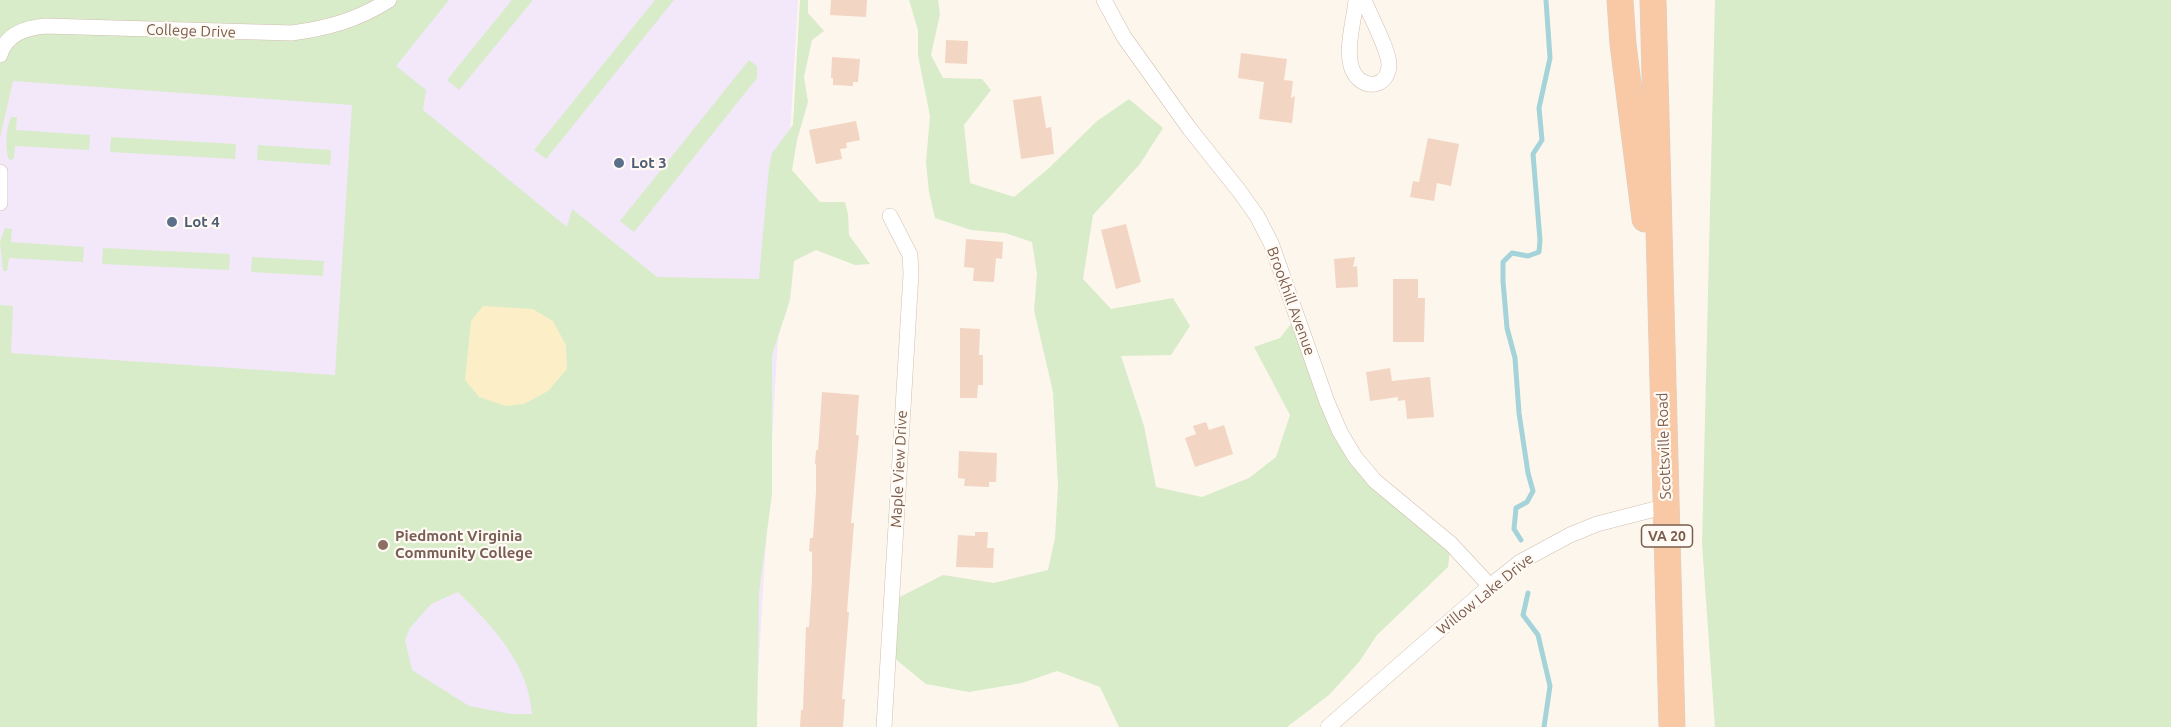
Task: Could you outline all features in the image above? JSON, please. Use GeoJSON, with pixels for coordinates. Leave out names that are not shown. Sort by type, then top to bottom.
{"type":"FeatureCollection","features":[{"type":"Feature","properties":{"kind":"highway","name":"Scottsville Road"},"geometry":{"type":"LineString","coordinates":[[1620,0],[1623,44],[1661,344]]}},
{"type":"Feature","properties":{"kind":"highway","name":"Scottsville Road"},"geometry":{"type":"LineString","coordinates":[[1653,0],[1672,727]]}},
{"type":"Feature","properties":{"kind":"street","name":"College Drive"},"geometry":{"type":"LineString","coordinates":[[0,56],[2,47],[8,39],[30,28],[45,26],[292,33],[346,22],[389,0]]}},
{"type":"Feature","properties":{"kind":"street","name":"Brookhill Avenue"},"geometry":{"type":"LineString","coordinates":[[1104,0],[1124,37],[1189,128],[1257,216],[1271,243],[1327,402],[1340,432],[1355,457],[1375,481],[1451,544],[1490,586]]}},
{"type":"Feature","properties":{"kind":"street"},"geometry":{"type":"LineString","coordinates":[[1356,0],[1349,54],[1357,79],[1371,85],[1380,82],[1386,76],[1389,66],[1387,55],[1364,0]]}},
{"type":"Feature","properties":{"kind":"street"},"geometry":{"type":"LineString","coordinates":[[0,172],[0,203]]}},
{"type":"Feature","properties":{"kind":"street","name":"Maple View Drive"},"geometry":{"type":"LineString","coordinates":[[884,727],[911,274],[910,255],[890,216]]}},
{"type":"Feature","properties":{"kind":"street","name":"Willow Lake Drive"},"geometry":{"type":"LineString","coordinates":[[1328,727],[1520,562],[1570,535],[1597,524],[1667,506]]}},
{"type":"Feature","properties":{"kind":"shaded area","name":"Piedmont Virginia Community College"},"geometry":{"type":"Polygon","coordinates":[[[0,0],[798,0],[755,727],[0,727],[0,0]]]}},
{"type":"Feature","properties":{"kind":"green space","name":"Piedmont Virginia Community College"},"geometry":{"type":"Polygon","coordinates":[[[0,0],[449,0],[396,66],[426,90],[423,110],[567,227],[572,209],[657,277],[759,279],[769,167],[772,153],[793,125],[800,0],[808,0],[808,13],[824,31],[812,40],[804,77],[808,102],[797,140],[792,170],[820,202],[845,202],[849,235],[870,264],[855,265],[816,250],[794,261],[790,300],[772,355],[772,494],[759,593],[757,727],[0,727],[0,305],[13,306],[11,353],[335,375],[352,105],[13,81],[0,138],[0,0]],[[458,592],[431,604],[410,628],[405,640],[412,670],[469,706],[511,714],[532,714],[524,678],[516,662],[495,632],[458,592]]]}},
{"type":"Feature","properties":{"kind":"green space"},"geometry":{"type":"Polygon","coordinates":[[[512,0],[533,0],[459,90],[447,80],[512,0]]]}},
{"type":"Feature","properties":{"kind":"green space"},"geometry":{"type":"Polygon","coordinates":[[[655,0],[674,0],[546,159],[534,150],[655,0]]]}},
{"type":"Feature","properties":{"kind":"green space"},"geometry":{"type":"Polygon","coordinates":[[[909,0],[938,0],[940,14],[931,55],[943,78],[982,79],[991,90],[964,125],[970,183],[1014,197],[1048,169],[1097,121],[1129,99],[1163,128],[1140,164],[1093,215],[1083,279],[1111,309],[1173,298],[1190,326],[1171,355],[1121,356],[1144,426],[1156,487],[1202,497],[1249,478],[1276,457],[1290,415],[1254,347],[1280,338],[1297,316],[1355,457],[1451,544],[1448,567],[1377,635],[1359,662],[1329,695],[1287,727],[1119,727],[1100,687],[1057,671],[1022,683],[969,692],[926,684],[888,653],[892,601],[943,575],[994,583],[1048,570],[1055,538],[1058,486],[1053,392],[1034,310],[1037,274],[1032,242],[1005,233],[971,230],[935,218],[926,162],[930,116],[918,55],[918,30],[909,0]]]}},
{"type":"Feature","properties":{"kind":"green space"},"geometry":{"type":"Polygon","coordinates":[[[1715,0],[2171,0],[2171,727],[1715,727],[1702,544],[1715,0]]]}},
{"type":"Feature","properties":{"kind":"green space"},"geometry":{"type":"Polygon","coordinates":[[[749,60],[757,66],[757,78],[634,232],[620,221],[749,60]]]}},
{"type":"Feature","properties":{"kind":"green space"},"geometry":{"type":"Polygon","coordinates":[[[11,117],[17,117],[16,130],[90,135],[89,150],[15,146],[14,158],[11,160],[8,158],[6,142],[11,117]]]}},
{"type":"Feature","properties":{"kind":"green space"},"geometry":{"type":"Polygon","coordinates":[[[111,137],[236,144],[235,159],[110,152],[111,137]]]}},
{"type":"Feature","properties":{"kind":"green space"},"geometry":{"type":"Polygon","coordinates":[[[258,145],[331,150],[330,165],[257,160],[258,145]]]}},
{"type":"Feature","properties":{"kind":"green space"},"geometry":{"type":"Polygon","coordinates":[[[5,228],[12,229],[11,242],[84,247],[83,262],[9,258],[7,271],[3,271],[0,242],[5,228]]]}},
{"type":"Feature","properties":{"kind":"green space"},"geometry":{"type":"Polygon","coordinates":[[[103,248],[230,254],[229,270],[102,264],[103,248]]]}},
{"type":"Feature","properties":{"kind":"green space"},"geometry":{"type":"Polygon","coordinates":[[[252,257],[324,261],[323,276],[251,272],[252,257]]]}},
{"type":"Feature","properties":{"kind":"sand"},"geometry":{"type":"Polygon","coordinates":[[[483,306],[533,309],[553,321],[566,345],[567,369],[548,391],[524,404],[506,406],[479,397],[465,380],[471,321],[483,306]]]}},
{"type":"Feature","properties":{"kind":"building"},"geometry":{"type":"Polygon","coordinates":[[[831,0],[867,0],[866,17],[830,15],[831,0]]]}},
{"type":"Feature","properties":{"kind":"building"},"geometry":{"type":"Polygon","coordinates":[[[946,40],[968,41],[967,64],[945,63],[946,40]]]}},
{"type":"Feature","properties":{"kind":"building"},"geometry":{"type":"Polygon","coordinates":[[[1241,53],[1287,59],[1284,80],[1293,81],[1291,98],[1295,96],[1292,123],[1259,119],[1264,82],[1238,78],[1241,53]]]}},
{"type":"Feature","properties":{"kind":"building"},"geometry":{"type":"Polygon","coordinates":[[[832,57],[860,59],[858,82],[853,82],[853,86],[833,85],[832,57]]]}},
{"type":"Feature","properties":{"kind":"building"},"geometry":{"type":"Polygon","coordinates":[[[1041,96],[1046,128],[1051,127],[1054,154],[1021,159],[1013,100],[1041,96]]]}},
{"type":"Feature","properties":{"kind":"building"},"geometry":{"type":"Polygon","coordinates":[[[856,121],[860,140],[846,143],[847,148],[840,149],[842,159],[816,164],[809,130],[856,121]]]}},
{"type":"Feature","properties":{"kind":"building"},"geometry":{"type":"Polygon","coordinates":[[[1428,138],[1459,144],[1451,186],[1437,183],[1434,201],[1410,197],[1413,181],[1419,182],[1428,138]]]}},
{"type":"Feature","properties":{"kind":"building"},"geometry":{"type":"Polygon","coordinates":[[[1126,224],[1141,282],[1116,289],[1101,230],[1126,224]]]}},
{"type":"Feature","properties":{"kind":"building"},"geometry":{"type":"Polygon","coordinates":[[[966,239],[1003,242],[1002,259],[996,258],[994,282],[973,281],[974,268],[964,267],[966,239]]]}},
{"type":"Feature","properties":{"kind":"building"},"geometry":{"type":"Polygon","coordinates":[[[1355,257],[1353,267],[1357,266],[1358,287],[1336,288],[1334,259],[1355,257]]]}},
{"type":"Feature","properties":{"kind":"building"},"geometry":{"type":"Polygon","coordinates":[[[1393,279],[1418,279],[1418,298],[1425,298],[1424,342],[1393,342],[1393,279]]]}},
{"type":"Feature","properties":{"kind":"building"},"geometry":{"type":"Polygon","coordinates":[[[960,328],[980,329],[979,355],[983,355],[983,385],[978,385],[977,398],[960,398],[960,328]]]}},
{"type":"Feature","properties":{"kind":"building"},"geometry":{"type":"Polygon","coordinates":[[[1390,368],[1392,381],[1430,377],[1434,417],[1407,419],[1405,400],[1398,401],[1398,397],[1370,401],[1366,372],[1390,368]]]}},
{"type":"Feature","properties":{"kind":"building"},"geometry":{"type":"Polygon","coordinates":[[[822,392],[859,395],[856,435],[859,435],[851,523],[854,523],[842,699],[845,699],[843,727],[800,727],[801,710],[803,710],[806,627],[809,627],[812,580],[812,552],[809,551],[810,538],[813,538],[815,464],[822,392]]]}},
{"type":"Feature","properties":{"kind":"building"},"geometry":{"type":"Polygon","coordinates":[[[1206,422],[1209,430],[1224,425],[1233,454],[1195,467],[1185,438],[1196,434],[1193,426],[1206,422]]]}},
{"type":"Feature","properties":{"kind":"building"},"geometry":{"type":"Polygon","coordinates":[[[959,451],[997,453],[996,482],[989,482],[989,487],[964,486],[965,479],[958,478],[959,451]]]}},
{"type":"Feature","properties":{"kind":"building"},"geometry":{"type":"Polygon","coordinates":[[[975,532],[988,532],[987,548],[994,548],[993,568],[956,567],[958,535],[975,536],[975,532]]]}},
{"type":"Feature","properties":{"kind":"waterway"},"geometry":{"type":"LineString","coordinates":[[1521,540],[1514,529],[1516,508],[1527,502],[1533,491],[1519,413],[1515,358],[1507,328],[1503,262],[1512,253],[1528,256],[1539,252],[1533,154],[1542,140],[1539,108],[1550,58],[1546,0]]}},
{"type":"Feature","properties":{"kind":"waterway"},"geometry":{"type":"LineString","coordinates":[[1528,593],[1523,615],[1538,635],[1550,686],[1544,727]]}},
{"type":"Feature","properties":{"kind":"place","name":"Lot 3"},"geometry":{"type":"Point","coordinates":[619,163]}},
{"type":"Feature","properties":{"kind":"place","name":"Lot 4"},"geometry":{"type":"Point","coordinates":[172,222]}},
{"type":"Feature","properties":{"kind":"place","name":"Piedmont Virginia Community College"},"geometry":{"type":"Point","coordinates":[383,545]}}]}
